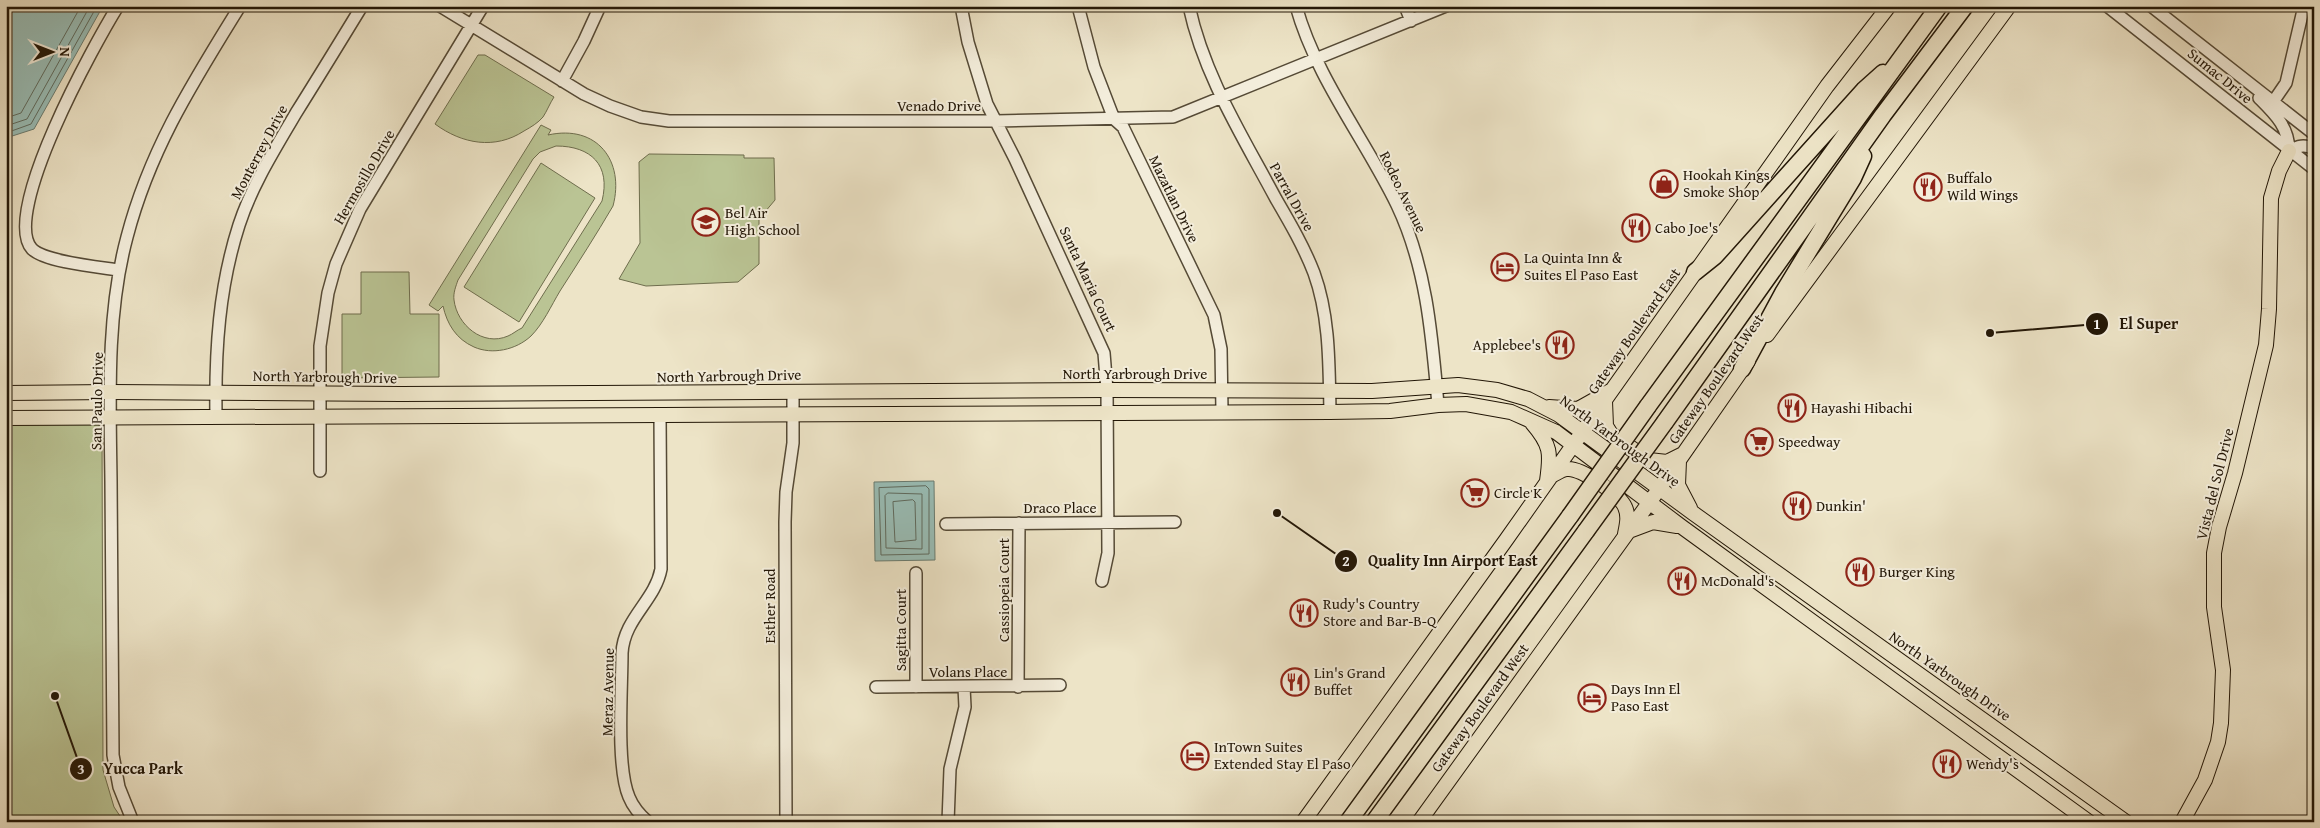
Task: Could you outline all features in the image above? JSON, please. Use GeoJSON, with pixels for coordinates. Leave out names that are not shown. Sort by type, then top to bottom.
{"type":"FeatureCollection","features":[{"type":"Feature","properties":{"kind":"highway"},"geometry":{"type":"LineString","coordinates":[[1348,822],[1939,6]]}},
{"type":"Feature","properties":{"kind":"highway"},"geometry":{"type":"LineString","coordinates":[[1374,822],[1665,422],[1884,115],[1965,6]]}},
{"type":"Feature","properties":{"kind":"highway"},"geometry":{"type":"LineString","coordinates":[[1695,272],[1715,256],[1864,90],[1910,47]]}},
{"type":"Feature","properties":{"kind":"highway"},"geometry":{"type":"LineString","coordinates":[[1742,369],[1769,317],[1853,178],[1884,115]]}},
{"type":"Feature","properties":{"kind":"main road","name":"Gateway Boulevard East"},"geometry":{"type":"LineString","coordinates":[[1303,822],[1583,432],[1827,86],[1888,6]]}},
{"type":"Feature","properties":{"kind":"main road","name":"Gateway Boulevard West"},"geometry":{"type":"LineString","coordinates":[[1419,822],[1659,488],[1742,369],[2009,6]]}},
{"type":"Feature","properties":{"kind":"main road","name":"Vista del Sol Drive"},"geometry":{"type":"LineString","coordinates":[[2182,822],[2205,780],[2218,742],[2222,723],[2223,670],[2212,587],[2214,553],[2218,527],[2235,473],[2266,345],[2269,317],[2271,198],[2279,171],[2289,151]]}},
{"type":"Feature","properties":{"kind":"main road","name":"North Yarbrough Drive"},"geometry":{"type":"LineString","coordinates":[[6,394],[111,392],[319,394],[1107,390],[1372,391],[1436,386],[1474,386],[1497,390],[1514,394],[1544,407],[1583,432],[1693,513],[2126,822]]}},
{"type":"Feature","properties":{"kind":"main road"},"geometry":{"type":"LineString","coordinates":[[986,413],[987,392]]}},
{"type":"Feature","properties":{"kind":"main road"},"geometry":{"type":"LineString","coordinates":[[1544,407],[1578,409],[1609,395],[1606,426],[1611,434],[1650,460],[1667,462],[1681,457],[1678,485],[1693,513]]}},
{"type":"Feature","properties":{"kind":"main road","name":"North Yarbrough Drive"},"geometry":{"type":"LineString","coordinates":[[6,418],[1330,412],[1390,411],[1438,405],[1466,404],[1489,406],[1526,417],[1574,444],[1682,527],[2089,822]]}},
{"type":"Feature","properties":{"kind":"main road"},"geometry":{"type":"LineString","coordinates":[[1526,417],[1545,438],[1549,448],[1550,478],[1567,469],[1585,473],[1622,501],[1626,509],[1628,522],[1626,534]]}},
{"type":"Feature","properties":{"kind":"main road"},"geometry":{"type":"LineString","coordinates":[[1626,534],[1643,524],[1655,522],[1682,527]]}},
{"type":"Feature","properties":{"kind":"main road"},"geometry":{"type":"LineString","coordinates":[[1877,669],[1888,652]]}},
{"type":"Feature","properties":{"kind":"street"},"geometry":{"type":"LineString","coordinates":[[118,6],[96,41],[65,102],[35,182],[23,229],[27,242],[40,255],[119,270]]}},
{"type":"Feature","properties":{"kind":"street","name":"San Paulo Drive"},"geometry":{"type":"LineString","coordinates":[[133,822],[119,787],[113,755],[111,392],[119,270],[140,195],[163,137],[183,100],[240,6]]}},
{"type":"Feature","properties":{"kind":"street","name":"Monterrey Drive"},"geometry":{"type":"LineString","coordinates":[[216,416],[218,317],[227,269],[240,223],[255,184],[270,157],[362,6]]}},
{"type":"Feature","properties":{"kind":"street","name":"Venado Drive"},"geometry":{"type":"LineString","coordinates":[[440,6],[562,81],[610,106],[642,117],[669,121],[996,121],[1173,117],[1446,6]]}},
{"type":"Feature","properties":{"kind":"street","name":"Hermosillo Drive"},"geometry":{"type":"LineString","coordinates":[[320,470],[319,394],[323,318],[336,264],[360,209],[483,6]]}},
{"type":"Feature","properties":{"kind":"street"},"geometry":{"type":"LineString","coordinates":[[562,81],[584,42],[600,6]]}},
{"type":"Feature","properties":{"kind":"street","name":"Santa Maria Court"},"geometry":{"type":"LineString","coordinates":[[961,6],[977,74],[987,104],[1100,341],[1106,366],[1107,390],[1108,553],[1102,580]]}},
{"type":"Feature","properties":{"kind":"street","name":"Mazatlan Drive"},"geometry":{"type":"LineString","coordinates":[[1078,6],[1094,67],[1114,119],[1123,127],[1214,315],[1219,333],[1222,411]]}},
{"type":"Feature","properties":{"kind":"street","name":"Parral Drive"},"geometry":{"type":"LineString","coordinates":[[1189,6],[1204,55],[1222,98],[1296,234],[1314,275],[1326,326],[1330,412]]}},
{"type":"Feature","properties":{"kind":"street","name":"Rodeo Avenue"},"geometry":{"type":"LineString","coordinates":[[1296,6],[1316,60],[1397,206],[1410,236],[1418,260],[1429,314],[1438,405]]}},
{"type":"Feature","properties":{"kind":"street"},"geometry":{"type":"LineString","coordinates":[[1405,6],[1411,21]]}},
{"type":"Feature","properties":{"kind":"street","name":"Sumac Drive"},"geometry":{"type":"LineString","coordinates":[[2107,6],[2314,169]]}},
{"type":"Feature","properties":{"kind":"street","name":"Sumac Drive"},"geometry":{"type":"LineString","coordinates":[[2151,6],[2314,134]]}},
{"type":"Feature","properties":{"kind":"street"},"geometry":{"type":"LineString","coordinates":[[2273,102],[2286,83],[2304,6]]}},
{"type":"Feature","properties":{"kind":"street"},"geometry":{"type":"LineString","coordinates":[[2232,70],[2285,128],[2289,139],[2289,151],[2298,146],[2314,149]]}},
{"type":"Feature","properties":{"kind":"street","name":"Esther Road"},"geometry":{"type":"LineString","coordinates":[[786,822],[785,522],[786,492],[792,443],[792,391]]}},
{"type":"Feature","properties":{"kind":"street","name":"Meraz Avenue"},"geometry":{"type":"LineString","coordinates":[[648,822],[629,797],[623,773],[622,653],[630,624],[656,585],[661,569],[660,415]]}},
{"type":"Feature","properties":{"kind":"street","name":"Draco Place"},"geometry":{"type":"LineString","coordinates":[[946,524],[1175,522]]}},
{"type":"Feature","properties":{"kind":"street","name":"Cassiopeia Court"},"geometry":{"type":"LineString","coordinates":[[1018,687],[1020,523]]}},
{"type":"Feature","properties":{"kind":"street","name":"Sagitta Court"},"geometry":{"type":"LineString","coordinates":[[916,573],[916,687]]}},
{"type":"Feature","properties":{"kind":"street","name":"Volans Place"},"geometry":{"type":"LineString","coordinates":[[876,687],[1018,687],[1060,685]]}},
{"type":"Feature","properties":{"kind":"street"},"geometry":{"type":"LineString","coordinates":[[948,822],[950,769],[965,707],[964,687]]}},
{"type":"Feature","properties":{"kind":"green space"},"geometry":{"type":"Polygon","coordinates":[[[478,55],[485,55],[554,97],[541,119],[513,137],[502,141],[490,142],[467,140],[445,131],[435,124],[478,55]]]}},
{"type":"Feature","properties":{"kind":"green space"},"geometry":{"type":"Polygon","coordinates":[[[541,125],[551,130],[548,135],[565,133],[581,135],[593,141],[603,150],[611,161],[615,174],[616,190],[613,206],[543,320],[531,336],[518,345],[504,350],[488,351],[474,347],[462,340],[453,330],[443,306],[438,311],[429,305],[541,125]],[[556,146],[540,152],[533,159],[458,280],[454,295],[456,309],[466,325],[473,332],[481,336],[489,339],[499,339],[522,328],[602,201],[604,177],[596,160],[588,154],[568,147],[556,146]]]}},
{"type":"Feature","properties":{"kind":"green space"},"geometry":{"type":"Polygon","coordinates":[[[649,154],[744,155],[744,158],[774,158],[775,200],[759,219],[759,264],[738,282],[646,286],[619,279],[640,243],[639,162],[649,154]]]}},
{"type":"Feature","properties":{"kind":"green space"},"geometry":{"type":"Polygon","coordinates":[[[541,163],[595,198],[519,322],[464,287],[541,163]]]}},
{"type":"Feature","properties":{"kind":"green space"},"geometry":{"type":"Polygon","coordinates":[[[361,272],[409,272],[410,314],[439,314],[439,377],[342,378],[342,314],[361,314],[361,272]]]}},
{"type":"Feature","properties":{"kind":"green space"},"geometry":{"type":"Polygon","coordinates":[[[94,422],[102,427],[103,770],[114,807],[124,822],[6,822],[6,423],[94,422]]]}},
{"type":"Feature","properties":{"kind":"water"},"geometry":{"type":"Polygon","coordinates":[[[6,6],[103,6],[34,129],[6,138],[6,6]]]}},
{"type":"Feature","properties":{"kind":"water"},"geometry":{"type":"Polygon","coordinates":[[[934,481],[935,560],[875,561],[874,482],[934,481]]]}},
{"type":"Feature","properties":{"kind":"place","name":"Hookah Kings Smoke Shop"},"geometry":{"type":"Point","coordinates":[1664,184]}},
{"type":"Feature","properties":{"kind":"place","name":"Buffalo Wild Wings"},"geometry":{"type":"Point","coordinates":[1928,187]}},
{"type":"Feature","properties":{"kind":"place","name":"Bel Air High School"},"geometry":{"type":"Point","coordinates":[706,222]}},
{"type":"Feature","properties":{"kind":"place","name":"Cabo Joe's"},"geometry":{"type":"Point","coordinates":[1636,228]}},
{"type":"Feature","properties":{"kind":"place","name":"La Quinta Inn & Suites El Paso East"},"geometry":{"type":"Point","coordinates":[1505,267]}},
{"type":"Feature","properties":{"kind":"place","name":"El Super"},"geometry":{"type":"Point","coordinates":[1990,333]}},
{"type":"Feature","properties":{"kind":"place","name":"Applebee's"},"geometry":{"type":"Point","coordinates":[1560,345]}},
{"type":"Feature","properties":{"kind":"place","name":"Hayashi Hibachi"},"geometry":{"type":"Point","coordinates":[1792,408]}},
{"type":"Feature","properties":{"kind":"place","name":"Speedway"},"geometry":{"type":"Point","coordinates":[1759,442]}},
{"type":"Feature","properties":{"kind":"place","name":"Circle K"},"geometry":{"type":"Point","coordinates":[1475,493]}},
{"type":"Feature","properties":{"kind":"place","name":"Dunkin'"},"geometry":{"type":"Point","coordinates":[1797,506]}},
{"type":"Feature","properties":{"kind":"place","name":"Quality Inn Airport East"},"geometry":{"type":"Point","coordinates":[1277,513]}},
{"type":"Feature","properties":{"kind":"place","name":"Burger King"},"geometry":{"type":"Point","coordinates":[1860,572]}},
{"type":"Feature","properties":{"kind":"place","name":"McDonald's"},"geometry":{"type":"Point","coordinates":[1682,581]}},
{"type":"Feature","properties":{"kind":"place","name":"Rudy's Country Store and Bar-B-Q"},"geometry":{"type":"Point","coordinates":[1304,613]}},
{"type":"Feature","properties":{"kind":"place","name":"Lin's Grand Buffet"},"geometry":{"type":"Point","coordinates":[1295,682]}},
{"type":"Feature","properties":{"kind":"place","name":"Yucca Park"},"geometry":{"type":"Point","coordinates":[55,696]}},
{"type":"Feature","properties":{"kind":"place","name":"Days Inn El Paso East"},"geometry":{"type":"Point","coordinates":[1592,698]}},
{"type":"Feature","properties":{"kind":"place","name":"InTown Suites Extended Stay El Paso"},"geometry":{"type":"Point","coordinates":[1195,756]}},
{"type":"Feature","properties":{"kind":"place","name":"Wendy's"},"geometry":{"type":"Point","coordinates":[1947,764]}}]}
